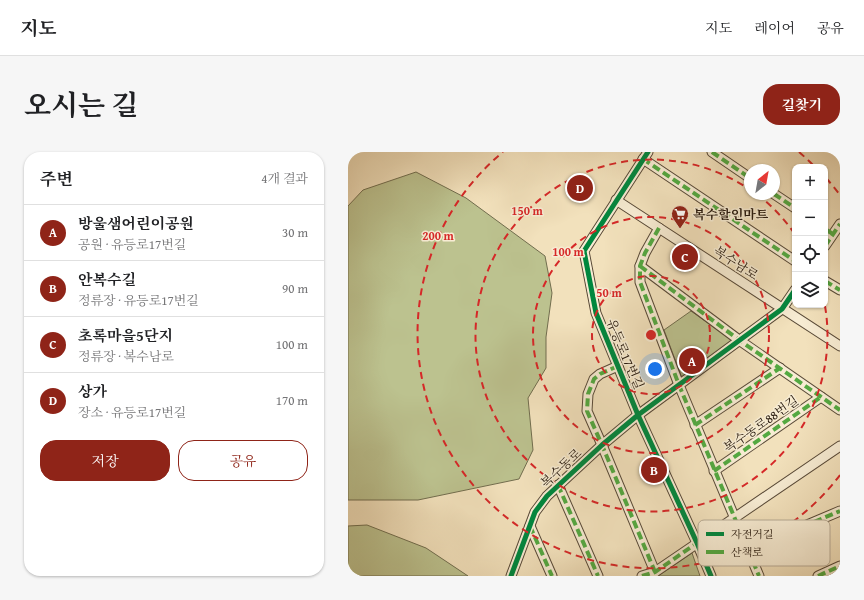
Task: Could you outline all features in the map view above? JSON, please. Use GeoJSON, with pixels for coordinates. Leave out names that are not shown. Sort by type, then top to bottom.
{"type":"FeatureCollection","features":[{"type":"Feature","properties":{"kind":"street"},"geometry":{"type":"LineString","coordinates":[[712,152],[744,174]]}},
{"type":"Feature","properties":{"kind":"street"},"geometry":{"type":"LineString","coordinates":[[645,156],[792,259]]}},
{"type":"Feature","properties":{"kind":"street","name":"유등로17번길"},"geometry":{"type":"LineString","coordinates":[[645,156],[584,251],[596,313],[638,415],[697,543]]}},
{"type":"Feature","properties":{"kind":"street"},"geometry":{"type":"LineString","coordinates":[[780,198],[792,206]]}},
{"type":"Feature","properties":{"kind":"street","name":"복수남로"},"geometry":{"type":"LineString","coordinates":[[616,200],[840,346]]}},
{"type":"Feature","properties":{"kind":"street"},"geometry":{"type":"LineString","coordinates":[[828,242],[840,224]]}},
{"type":"Feature","properties":{"kind":"street","name":"복수동로88번길"},"geometry":{"type":"LineString","coordinates":[[659,228],[645,253],[640,266],[640,282],[679,385],[734,518]]}},
{"type":"Feature","properties":{"kind":"street"},"geometry":{"type":"LineString","coordinates":[[828,231],[833,234]]}},
{"type":"Feature","properties":{"kind":"street"},"geometry":{"type":"LineString","coordinates":[[640,266],[739,340],[840,410]]}},
{"type":"Feature","properties":{"kind":"street"},"geometry":{"type":"LineString","coordinates":[[828,283],[840,290]]}},
{"type":"Feature","properties":{"kind":"street"},"geometry":{"type":"LineString","coordinates":[[782,309],[792,294]]}},
{"type":"Feature","properties":{"kind":"street","name":"유등로17번길"},"geometry":{"type":"LineString","coordinates":[[638,415],[782,309]]}},
{"type":"Feature","properties":{"kind":"street"},"geometry":{"type":"LineString","coordinates":[[618,366],[600,374],[594,379],[588,394],[586,411],[655,572]]}},
{"type":"Feature","properties":{"kind":"street"},"geometry":{"type":"LineString","coordinates":[[696,425],[780,368]]}},
{"type":"Feature","properties":{"kind":"street","name":"복수동로88번길"},"geometry":{"type":"LineString","coordinates":[[714,471],[822,397]]}},
{"type":"Feature","properties":{"kind":"street","name":"복수동로"},"geometry":{"type":"LineString","coordinates":[[511,576],[535,512],[547,496],[638,415]]}},
{"type":"Feature","properties":{"kind":"street"},"geometry":{"type":"LineString","coordinates":[[731,520],[840,446]]}},
{"type":"Feature","properties":{"kind":"street","name":"복수동로"},"geometry":{"type":"LineString","coordinates":[[558,485],[598,576]]}},
{"type":"Feature","properties":{"kind":"street"},"geometry":{"type":"LineString","coordinates":[[819,520],[840,511]]}},
{"type":"Feature","properties":{"kind":"street"},"geometry":{"type":"LineString","coordinates":[[530,526],[552,576]]}},
{"type":"Feature","properties":{"kind":"street"},"geometry":{"type":"LineString","coordinates":[[642,576],[655,572],[697,543]]}},
{"type":"Feature","properties":{"kind":"street","name":"유등로17번길"},"geometry":{"type":"LineString","coordinates":[[707,566],[711,576]]}},
{"type":"Feature","properties":{"kind":"street","name":"복수동로88번길"},"geometry":{"type":"LineString","coordinates":[[755,566],[759,576]]}},
{"type":"Feature","properties":{"kind":"street"},"geometry":{"type":"LineString","coordinates":[[818,576],[840,566]]}},
{"type":"Feature","properties":{"kind":"green space"},"geometry":{"type":"Polygon","coordinates":[[[416,172],[466,198],[545,256],[552,293],[546,337],[546,368],[528,398],[533,450],[519,479],[418,500],[348,500],[348,206],[363,190],[416,172]]]}},
{"type":"Feature","properties":{"kind":"green space"},"geometry":{"type":"Polygon","coordinates":[[[691,311],[736,343],[682,378],[664,330],[691,311]]]}},
{"type":"Feature","properties":{"kind":"green space"},"geometry":{"type":"Polygon","coordinates":[[[367,525],[426,548],[468,576],[348,576],[348,526],[367,525]]]}},
{"type":"Feature","properties":{"kind":"green space"},"geometry":{"type":"Polygon","coordinates":[[[692,553],[700,576],[658,576],[692,553]]]}},
{"type":"Feature","properties":{"kind":"marked path"},"geometry":{"type":"LineString","coordinates":[[712,152],[744,174]]}},
{"type":"Feature","properties":{"kind":"marked path"},"geometry":{"type":"LineString","coordinates":[[643,159],[792,259]]}},
{"type":"Feature","properties":{"kind":"marked path"},"geometry":{"type":"LineString","coordinates":[[780,198],[792,206]]}},
{"type":"Feature","properties":{"kind":"marked path"},"geometry":{"type":"LineString","coordinates":[[828,242],[840,224]]}},
{"type":"Feature","properties":{"kind":"marked path"},"geometry":{"type":"LineString","coordinates":[[659,228],[645,253],[640,266],[640,282],[679,385],[736,520]]}},
{"type":"Feature","properties":{"kind":"marked path"},"geometry":{"type":"LineString","coordinates":[[828,231],[833,234]]}},
{"type":"Feature","properties":{"kind":"marked path"},"geometry":{"type":"LineString","coordinates":[[640,266],[739,340],[840,410]]}},
{"type":"Feature","properties":{"kind":"marked path"},"geometry":{"type":"LineString","coordinates":[[828,283],[840,290]]}},
{"type":"Feature","properties":{"kind":"marked path"},"geometry":{"type":"LineString","coordinates":[[618,366],[600,374],[594,379],[588,394],[587,411],[655,572]]}},
{"type":"Feature","properties":{"kind":"marked path"},"geometry":{"type":"LineString","coordinates":[[695,425],[780,368]]}},
{"type":"Feature","properties":{"kind":"marked path"},"geometry":{"type":"LineString","coordinates":[[714,471],[821,397]]}},
{"type":"Feature","properties":{"kind":"marked path"},"geometry":{"type":"LineString","coordinates":[[558,485],[598,576]]}},
{"type":"Feature","properties":{"kind":"marked path"},"geometry":{"type":"LineString","coordinates":[[819,520],[840,511]]}},
{"type":"Feature","properties":{"kind":"marked path"},"geometry":{"type":"LineString","coordinates":[[530,526],[552,576]]}},
{"type":"Feature","properties":{"kind":"marked path"},"geometry":{"type":"LineString","coordinates":[[642,576],[655,572],[697,543],[695,540]]}},
{"type":"Feature","properties":{"kind":"marked path"},"geometry":{"type":"LineString","coordinates":[[755,566],[759,576]]}},
{"type":"Feature","properties":{"kind":"marked path"},"geometry":{"type":"LineString","coordinates":[[818,576],[840,566]]}},
{"type":"Feature","properties":{"kind":"cycle path"},"geometry":{"type":"LineString","coordinates":[[648,152],[584,251],[596,313],[638,415],[698,545]]}},
{"type":"Feature","properties":{"kind":"cycle path"},"geometry":{"type":"LineString","coordinates":[[511,576],[535,512],[547,496],[602,445],[638,415],[782,309],[792,294]]}},
{"type":"Feature","properties":{"kind":"cycle path"},"geometry":{"type":"LineString","coordinates":[[707,566],[711,576]]}},
{"type":"Feature","properties":{"kind":"place","name":"상가"},"geometry":{"type":"Point","coordinates":[580,188]}},
{"type":"Feature","properties":{"kind":"place","name":"복수할인마트"},"geometry":{"type":"Point","coordinates":[680,229]}},
{"type":"Feature","properties":{"kind":"place","name":"초록마을5단지"},"geometry":{"type":"Point","coordinates":[685,257]}},
{"type":"Feature","properties":{"kind":"place","name":"방울샘어린이공원"},"geometry":{"type":"Point","coordinates":[692,361]}},
{"type":"Feature","properties":{"kind":"place","name":"안복수길"},"geometry":{"type":"Point","coordinates":[654,470]}}]}
